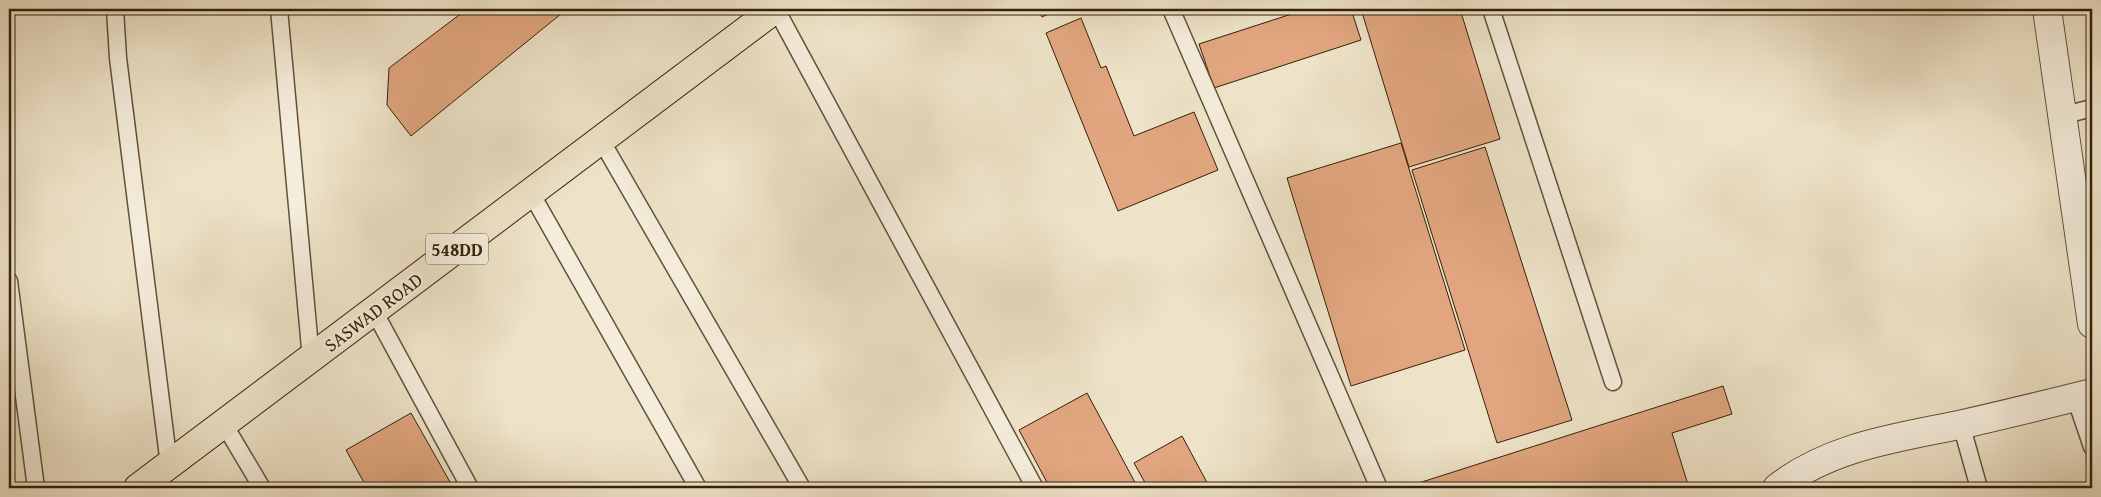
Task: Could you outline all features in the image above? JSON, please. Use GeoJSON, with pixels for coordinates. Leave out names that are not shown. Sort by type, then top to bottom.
{"type":"FeatureCollection","features":[{"type":"Feature","properties":{"kind":"highway","name":"SASWAD ROAD"},"geometry":{"type":"LineString","coordinates":[[138,488],[775,9]]}},
{"type":"Feature","properties":{"kind":"street"},"geometry":{"type":"LineString","coordinates":[[2047,9],[2092,324]]}},
{"type":"Feature","properties":{"kind":"street"},"geometry":{"type":"LineString","coordinates":[[1777,488],[1809,467],[1839,454],[1886,440],[2084,395]]}},
{"type":"Feature","properties":{"kind":"lane"},"geometry":{"type":"LineString","coordinates":[[114,9],[169,465]]}},
{"type":"Feature","properties":{"kind":"lane"},"geometry":{"type":"LineString","coordinates":[[279,9],[311,359]]}},
{"type":"Feature","properties":{"kind":"lane"},"geometry":{"type":"LineString","coordinates":[[775,9],[1035,488]]}},
{"type":"Feature","properties":{"kind":"lane"},"geometry":{"type":"LineString","coordinates":[[1171,9],[1379,488]]}},
{"type":"Feature","properties":{"kind":"lane"},"geometry":{"type":"LineString","coordinates":[[1490,9],[1612,382]]}},
{"type":"Feature","properties":{"kind":"lane"},"geometry":{"type":"LineString","coordinates":[[2061,116],[2092,108]]}},
{"type":"Feature","properties":{"kind":"lane"},"geometry":{"type":"LineString","coordinates":[[601,140],[802,488]]}},
{"type":"Feature","properties":{"kind":"lane"},"geometry":{"type":"LineString","coordinates":[[531,193],[698,488]]}},
{"type":"Feature","properties":{"kind":"lane"},"geometry":{"type":"LineString","coordinates":[[9,281],[36,488]]}},
{"type":"Feature","properties":{"kind":"lane"},"geometry":{"type":"LineString","coordinates":[[374,311],[470,488]]}},
{"type":"Feature","properties":{"kind":"lane"},"geometry":{"type":"LineString","coordinates":[[2084,395],[2092,447]]}},
{"type":"Feature","properties":{"kind":"lane"},"geometry":{"type":"LineString","coordinates":[[224,424],[262,488]]}},
{"type":"Feature","properties":{"kind":"lane"},"geometry":{"type":"LineString","coordinates":[[1961,424],[1979,488]]}},
{"type":"Feature","properties":{"kind":"building"},"geometry":{"type":"Polygon","coordinates":[[[467,9],[567,9],[411,136],[387,105],[389,68],[467,9]]]}},
{"type":"Feature","properties":{"kind":"building"},"geometry":{"type":"Polygon","coordinates":[[[1038,9],[1059,9],[1042,17],[1038,9]]]}},
{"type":"Feature","properties":{"kind":"building"},"geometry":{"type":"Polygon","coordinates":[[[1307,9],[1351,9],[1361,40],[1214,88],[1199,44],[1307,9]]]}},
{"type":"Feature","properties":{"kind":"building"},"geometry":{"type":"Polygon","coordinates":[[[1361,9],[1460,9],[1500,139],[1409,167],[1361,9]]]}},
{"type":"Feature","properties":{"kind":"building"},"geometry":{"type":"Polygon","coordinates":[[[1081,18],[1101,68],[1106,66],[1134,136],[1194,112],[1218,170],[1118,211],[1046,33],[1081,18]]]}},
{"type":"Feature","properties":{"kind":"building"},"geometry":{"type":"Polygon","coordinates":[[[1401,143],[1465,350],[1351,386],[1287,178],[1401,143]]]}},
{"type":"Feature","properties":{"kind":"building"},"geometry":{"type":"Polygon","coordinates":[[[1485,147],[1572,420],[1497,443],[1412,170],[1485,147]]]}},
{"type":"Feature","properties":{"kind":"building"},"geometry":{"type":"Polygon","coordinates":[[[1723,386],[1732,414],[1672,433],[1689,488],[1403,488],[1723,386]]]}},
{"type":"Feature","properties":{"kind":"building"},"geometry":{"type":"Polygon","coordinates":[[[1087,393],[1138,488],[1050,488],[1019,430],[1087,393]]]}},
{"type":"Feature","properties":{"kind":"building"},"geometry":{"type":"Polygon","coordinates":[[[411,413],[450,482],[439,488],[367,488],[346,450],[411,413]]]}},
{"type":"Feature","properties":{"kind":"building"},"geometry":{"type":"Polygon","coordinates":[[[1182,436],[1210,488],[1148,488],[1134,463],[1182,436]]]}}]}
